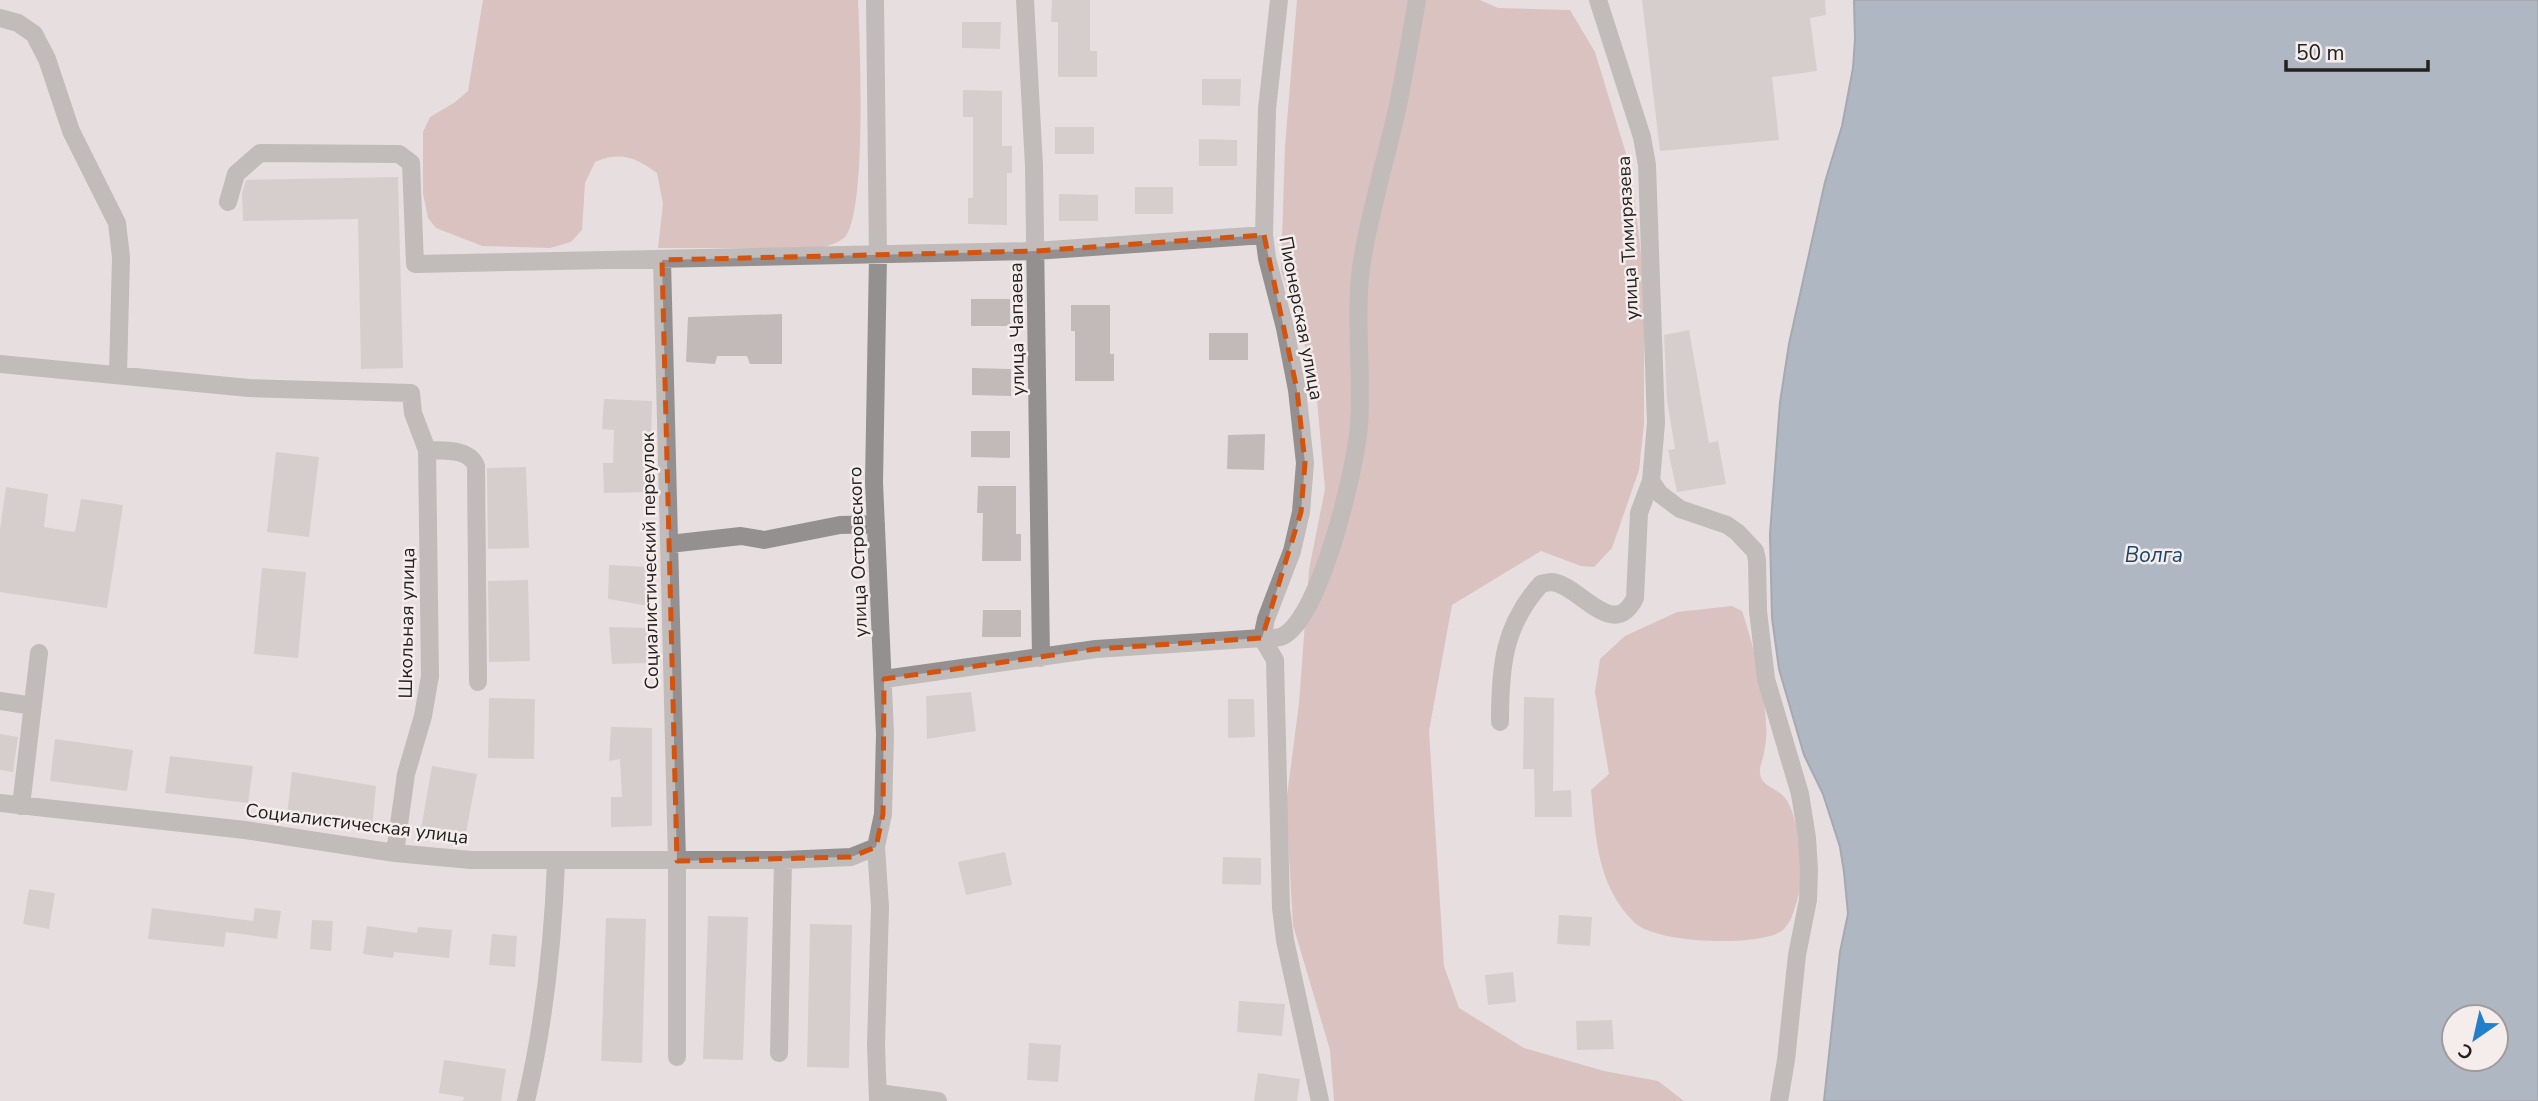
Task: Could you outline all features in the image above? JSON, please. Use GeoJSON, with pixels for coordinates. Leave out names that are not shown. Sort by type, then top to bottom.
{"type":"FeatureCollection","features":[{"type":"Feature","properties":{"kind":"street","name":"улица Островского"},"geometry":{"type":"LineString","coordinates":[[875,0],[878,256],[873,482],[884,679],[883,814],[876,847],[880,907],[876,1045],[878,1097]]}},
{"type":"Feature","properties":{"kind":"street","name":"улица Чапаева"},"geometry":{"type":"LineString","coordinates":[[1026,0],[1034,166],[1041,658]]}},
{"type":"Feature","properties":{"kind":"street","name":"Пионерская улица"},"geometry":{"type":"LineString","coordinates":[[1262,638],[1266,619],[1295,538],[1301,512],[1305,463],[1297,390],[1264,235],[1268,109],[1279,0]]}},
{"type":"Feature","properties":{"kind":"street"},"geometry":{"type":"LineString","coordinates":[[884,679],[1096,649],[1274,639],[1285,635],[1299,621],[1311,604],[1321,580],[1350,478],[1359,424],[1359,301],[1363,257],[1398,104],[1417,0]]}},
{"type":"Feature","properties":{"kind":"street","name":"улица Тимирязева"},"geometry":{"type":"LineString","coordinates":[[1500,722],[1502,659],[1514,627],[1532,593],[1541,584],[1552,582],[1566,588],[1609,614],[1619,614],[1629,609],[1634,598],[1639,513],[1651,481],[1656,423],[1647,164],[1643,137],[1598,0]]}},
{"type":"Feature","properties":{"kind":"street"},"geometry":{"type":"LineString","coordinates":[[0,18],[18,23],[34,34],[47,59],[71,131],[117,223],[121,257],[118,374],[0,364]]}},
{"type":"Feature","properties":{"kind":"street"},"geometry":{"type":"LineString","coordinates":[[228,202],[236,174],[260,153],[399,154],[411,163],[415,264],[1035,251],[1264,235]]}},
{"type":"Feature","properties":{"kind":"street","name":"Социалистический переулок"},"geometry":{"type":"LineString","coordinates":[[662,260],[677,861],[677,1056]]}},
{"type":"Feature","properties":{"kind":"street","name":"Школьная улица"},"geometry":{"type":"LineString","coordinates":[[118,374],[249,388],[411,393],[413,413],[427,450],[430,676],[423,716],[406,774],[395,853]]}},
{"type":"Feature","properties":{"kind":"street"},"geometry":{"type":"LineString","coordinates":[[427,450],[462,453],[473,458],[476,466],[478,682]]}},
{"type":"Feature","properties":{"kind":"street"},"geometry":{"type":"LineString","coordinates":[[1651,481],[1660,494],[1680,509],[1737,532],[1755,551],[1757,560],[1758,611],[1766,679],[1800,794],[1809,870],[1808,900],[1797,955],[1779,1101]]}},
{"type":"Feature","properties":{"kind":"street"},"geometry":{"type":"LineString","coordinates":[[669,544],[741,536],[764,540],[840,525],[876,524]]}},
{"type":"Feature","properties":{"kind":"street"},"geometry":{"type":"LineString","coordinates":[[1262,638],[1275,660],[1281,908],[1285,940],[1320,1101]]}},
{"type":"Feature","properties":{"kind":"street"},"geometry":{"type":"LineString","coordinates":[[21,806],[39,653]]}},
{"type":"Feature","properties":{"kind":"street"},"geometry":{"type":"LineString","coordinates":[[0,701],[33,706]]}},
{"type":"Feature","properties":{"kind":"street","name":"Социалистическая улица"},"geometry":{"type":"LineString","coordinates":[[0,803],[245,830],[395,853],[471,860],[783,860],[851,857],[876,847]]}},
{"type":"Feature","properties":{"kind":"street"},"geometry":{"type":"LineString","coordinates":[[779,1053],[783,860]]}},
{"type":"Feature","properties":{"kind":"street"},"geometry":{"type":"LineString","coordinates":[[526,1101],[549,983],[556,862]]}},
{"type":"Feature","properties":{"kind":"street"},"geometry":{"type":"LineString","coordinates":[[878,1097],[938,1101]]}},
{"type":"Feature","properties":{"kind":"highlighted area"},"geometry":{"type":"Polygon","coordinates":[[[1264,235],[1297,390],[1305,463],[1301,512],[1262,638],[1096,649],[884,679],[883,814],[876,847],[851,857],[677,861],[662,260],[1035,251],[1264,235]]]}},
{"type":"Feature","properties":{"kind":"shaded area"},"geometry":{"type":"Polygon","coordinates":[[[483,0],[858,0],[861,86],[859,162],[857,195],[852,221],[845,237],[821,248],[658,248],[663,204],[657,173],[642,163],[620,156],[595,162],[585,183],[582,230],[571,242],[550,248],[482,246],[436,228],[428,218],[423,193],[423,132],[430,117],[468,91],[483,0]]]}},
{"type":"Feature","properties":{"kind":"shaded area"},"geometry":{"type":"Polygon","coordinates":[[[1297,0],[1480,0],[1498,8],[1570,10],[1595,52],[1631,170],[1644,280],[1644,424],[1639,470],[1612,548],[1594,567],[1581,566],[1541,551],[1452,605],[1429,731],[1444,966],[1459,1008],[1524,1048],[1604,1071],[1658,1081],[1684,1101],[1334,1101],[1330,1050],[1293,925],[1286,804],[1299,703],[1309,570],[1325,489],[1315,378],[1281,271],[1285,146],[1297,0]]]}},
{"type":"Feature","properties":{"kind":"shaded area"},"geometry":{"type":"Polygon","coordinates":[[[1732,606],[1742,611],[1764,699],[1766,735],[1760,768],[1761,778],[1785,798],[1793,814],[1801,862],[1801,880],[1793,912],[1783,930],[1771,936],[1732,941],[1685,939],[1646,930],[1635,923],[1622,909],[1606,878],[1597,844],[1591,790],[1609,774],[1595,692],[1600,659],[1625,636],[1677,612],[1732,606]]]}},
{"type":"Feature","properties":{"kind":"water","name":"Волга"},"geometry":{"type":"Polygon","coordinates":[[[1854,0],[2538,0],[2538,1101],[1824,1101],[1840,952],[1848,914],[1844,872],[1840,847],[1823,794],[1804,755],[1779,669],[1772,618],[1770,534],[1780,402],[1789,344],[1825,182],[1842,126],[1853,68],[1854,0]]]}},
{"type":"Feature","properties":{"kind":"building"},"geometry":{"type":"Polygon","coordinates":[[[1052,0],[1090,0],[1090,51],[1097,51],[1097,77],[1058,77],[1058,22],[1051,22],[1052,0]]]}},
{"type":"Feature","properties":{"kind":"building"},"geometry":{"type":"Polygon","coordinates":[[[1642,0],[1825,0],[1826,15],[1810,18],[1817,71],[1772,77],[1779,140],[1660,151],[1642,0]]]}},
{"type":"Feature","properties":{"kind":"building"},"geometry":{"type":"Polygon","coordinates":[[[962,22],[1001,22],[1000,49],[962,48],[962,22]]]}},
{"type":"Feature","properties":{"kind":"building"},"geometry":{"type":"Polygon","coordinates":[[[1202,79],[1241,79],[1240,106],[1202,105],[1202,79]]]}},
{"type":"Feature","properties":{"kind":"building"},"geometry":{"type":"Polygon","coordinates":[[[963,90],[1002,91],[1002,146],[1012,146],[1012,173],[1007,173],[1007,225],[968,224],[968,198],[973,198],[973,117],[963,117],[963,90]]]}},
{"type":"Feature","properties":{"kind":"building"},"geometry":{"type":"Polygon","coordinates":[[[1055,127],[1094,127],[1094,154],[1055,154],[1055,127]]]}},
{"type":"Feature","properties":{"kind":"building"},"geometry":{"type":"Polygon","coordinates":[[[1199,139],[1237,140],[1237,166],[1199,166],[1199,139]]]}},
{"type":"Feature","properties":{"kind":"building"},"geometry":{"type":"Polygon","coordinates":[[[398,177],[403,368],[361,369],[358,219],[243,221],[242,193],[246,180],[398,177]]]}},
{"type":"Feature","properties":{"kind":"building"},"geometry":{"type":"Polygon","coordinates":[[[1135,187],[1173,187],[1173,214],[1135,214],[1135,187]]]}},
{"type":"Feature","properties":{"kind":"building"},"geometry":{"type":"Polygon","coordinates":[[[1059,194],[1098,195],[1098,221],[1059,221],[1059,194]]]}},
{"type":"Feature","properties":{"kind":"building"},"geometry":{"type":"Polygon","coordinates":[[[971,299],[1010,299],[1010,326],[971,326],[971,299]]]}},
{"type":"Feature","properties":{"kind":"building"},"geometry":{"type":"Polygon","coordinates":[[[1071,305],[1110,305],[1110,354],[1114,354],[1114,381],[1075,381],[1075,331],[1071,331],[1071,305]]]}},
{"type":"Feature","properties":{"kind":"building"},"geometry":{"type":"Polygon","coordinates":[[[782,314],[782,364],[750,364],[747,356],[717,356],[715,364],[686,362],[688,317],[782,314]]]}},
{"type":"Feature","properties":{"kind":"building"},"geometry":{"type":"Polygon","coordinates":[[[1689,330],[1709,443],[1718,441],[1726,484],[1677,492],[1668,450],[1675,449],[1667,400],[1664,335],[1689,330]]]}},
{"type":"Feature","properties":{"kind":"building"},"geometry":{"type":"Polygon","coordinates":[[[1209,333],[1248,333],[1248,360],[1209,360],[1209,333]]]}},
{"type":"Feature","properties":{"kind":"building"},"geometry":{"type":"Polygon","coordinates":[[[972,368],[1011,369],[1011,396],[972,395],[972,368]]]}},
{"type":"Feature","properties":{"kind":"building"},"geometry":{"type":"Polygon","coordinates":[[[604,399],[652,401],[650,492],[604,493],[603,463],[613,463],[614,430],[602,429],[604,399]]]}},
{"type":"Feature","properties":{"kind":"building"},"geometry":{"type":"Polygon","coordinates":[[[971,431],[1010,431],[1010,458],[971,457],[971,431]]]}},
{"type":"Feature","properties":{"kind":"building"},"geometry":{"type":"Polygon","coordinates":[[[1265,434],[1264,470],[1227,469],[1228,435],[1265,434]]]}},
{"type":"Feature","properties":{"kind":"building"},"geometry":{"type":"Polygon","coordinates":[[[276,452],[319,457],[309,537],[267,532],[276,452]]]}},
{"type":"Feature","properties":{"kind":"building"},"geometry":{"type":"Polygon","coordinates":[[[526,467],[529,548],[488,549],[487,468],[526,467]]]}},
{"type":"Feature","properties":{"kind":"building"},"geometry":{"type":"Polygon","coordinates":[[[978,486],[1016,486],[1016,534],[1021,534],[1021,561],[982,561],[983,513],[977,513],[978,486]]]}},
{"type":"Feature","properties":{"kind":"building"},"geometry":{"type":"Polygon","coordinates":[[[6,487],[48,494],[44,527],[75,532],[81,499],[123,505],[107,608],[0,592],[0,530],[6,487]]]}},
{"type":"Feature","properties":{"kind":"building"},"geometry":{"type":"Polygon","coordinates":[[[609,565],[648,567],[649,606],[608,599],[609,565]]]}},
{"type":"Feature","properties":{"kind":"building"},"geometry":{"type":"Polygon","coordinates":[[[262,568],[306,572],[298,658],[254,654],[262,568]]]}},
{"type":"Feature","properties":{"kind":"building"},"geometry":{"type":"Polygon","coordinates":[[[528,580],[530,661],[489,662],[488,581],[528,580]]]}},
{"type":"Feature","properties":{"kind":"building"},"geometry":{"type":"Polygon","coordinates":[[[983,610],[1021,610],[1021,637],[982,637],[983,610]]]}},
{"type":"Feature","properties":{"kind":"building"},"geometry":{"type":"Polygon","coordinates":[[[609,627],[649,628],[650,663],[612,664],[609,627]]]}},
{"type":"Feature","properties":{"kind":"building"},"geometry":{"type":"Polygon","coordinates":[[[971,692],[976,731],[927,739],[926,696],[971,692]]]}},
{"type":"Feature","properties":{"kind":"building"},"geometry":{"type":"Polygon","coordinates":[[[1524,697],[1554,698],[1553,791],[1571,790],[1572,817],[1535,817],[1534,769],[1523,769],[1524,697]]]}},
{"type":"Feature","properties":{"kind":"building"},"geometry":{"type":"Polygon","coordinates":[[[489,698],[535,699],[534,759],[488,758],[489,698]]]}},
{"type":"Feature","properties":{"kind":"building"},"geometry":{"type":"Polygon","coordinates":[[[1228,699],[1254,699],[1255,737],[1228,738],[1228,699]]]}},
{"type":"Feature","properties":{"kind":"building"},"geometry":{"type":"Polygon","coordinates":[[[611,727],[652,728],[652,826],[611,827],[611,797],[622,797],[620,759],[609,761],[611,727]]]}},
{"type":"Feature","properties":{"kind":"building"},"geometry":{"type":"Polygon","coordinates":[[[0,734],[18,737],[13,772],[0,770],[0,734]]]}},
{"type":"Feature","properties":{"kind":"building"},"geometry":{"type":"Polygon","coordinates":[[[55,739],[133,750],[127,791],[50,781],[55,739]]]}},
{"type":"Feature","properties":{"kind":"building"},"geometry":{"type":"Polygon","coordinates":[[[170,756],[253,766],[248,803],[165,793],[170,756]]]}},
{"type":"Feature","properties":{"kind":"building"},"geometry":{"type":"Polygon","coordinates":[[[432,766],[477,774],[465,838],[421,829],[432,766]]]}},
{"type":"Feature","properties":{"kind":"building"},"geometry":{"type":"Polygon","coordinates":[[[292,772],[376,786],[372,830],[287,816],[292,772]]]}},
{"type":"Feature","properties":{"kind":"building"},"geometry":{"type":"Polygon","coordinates":[[[1005,852],[1012,885],[966,895],[958,862],[1005,852]]]}},
{"type":"Feature","properties":{"kind":"building"},"geometry":{"type":"Polygon","coordinates":[[[1223,857],[1261,858],[1261,885],[1222,884],[1223,857]]]}},
{"type":"Feature","properties":{"kind":"building"},"geometry":{"type":"Polygon","coordinates":[[[29,889],[55,893],[49,929],[23,924],[29,889]]]}},
{"type":"Feature","properties":{"kind":"building"},"geometry":{"type":"Polygon","coordinates":[[[152,908],[253,921],[255,908],[281,911],[277,939],[226,932],[224,947],[148,939],[152,908]]]}},
{"type":"Feature","properties":{"kind":"building"},"geometry":{"type":"Polygon","coordinates":[[[1559,915],[1592,917],[1590,946],[1557,944],[1559,915]]]}},
{"type":"Feature","properties":{"kind":"building"},"geometry":{"type":"Polygon","coordinates":[[[708,916],[748,917],[743,1060],[703,1059],[708,916]]]}},
{"type":"Feature","properties":{"kind":"building"},"geometry":{"type":"Polygon","coordinates":[[[606,918],[646,919],[642,1063],[601,1061],[606,918]]]}},
{"type":"Feature","properties":{"kind":"building"},"geometry":{"type":"Polygon","coordinates":[[[312,920],[333,921],[331,951],[310,949],[312,920]]]}},
{"type":"Feature","properties":{"kind":"building"},"geometry":{"type":"Polygon","coordinates":[[[810,924],[852,925],[849,1068],[807,1067],[810,924]]]}},
{"type":"Feature","properties":{"kind":"building"},"geometry":{"type":"Polygon","coordinates":[[[367,926],[417,933],[418,927],[452,930],[449,958],[394,952],[393,958],[363,954],[367,926]]]}},
{"type":"Feature","properties":{"kind":"building"},"geometry":{"type":"Polygon","coordinates":[[[492,934],[517,936],[515,967],[489,965],[492,934]]]}},
{"type":"Feature","properties":{"kind":"building"},"geometry":{"type":"Polygon","coordinates":[[[1513,972],[1516,1002],[1488,1005],[1485,975],[1513,972]]]}},
{"type":"Feature","properties":{"kind":"building"},"geometry":{"type":"Polygon","coordinates":[[[1239,1001],[1285,1004],[1282,1036],[1237,1032],[1239,1001]]]}},
{"type":"Feature","properties":{"kind":"building"},"geometry":{"type":"Polygon","coordinates":[[[1612,1020],[1614,1049],[1577,1050],[1576,1021],[1612,1020]]]}},
{"type":"Feature","properties":{"kind":"building"},"geometry":{"type":"Polygon","coordinates":[[[1029,1043],[1061,1045],[1058,1082],[1027,1080],[1029,1043]]]}},
{"type":"Feature","properties":{"kind":"building"},"geometry":{"type":"Polygon","coordinates":[[[444,1060],[506,1069],[501,1101],[463,1101],[464,1097],[439,1093],[444,1060]]]}},
{"type":"Feature","properties":{"kind":"building"},"geometry":{"type":"Polygon","coordinates":[[[1258,1073],[1300,1079],[1297,1101],[1254,1101],[1258,1073]]]}}]}
